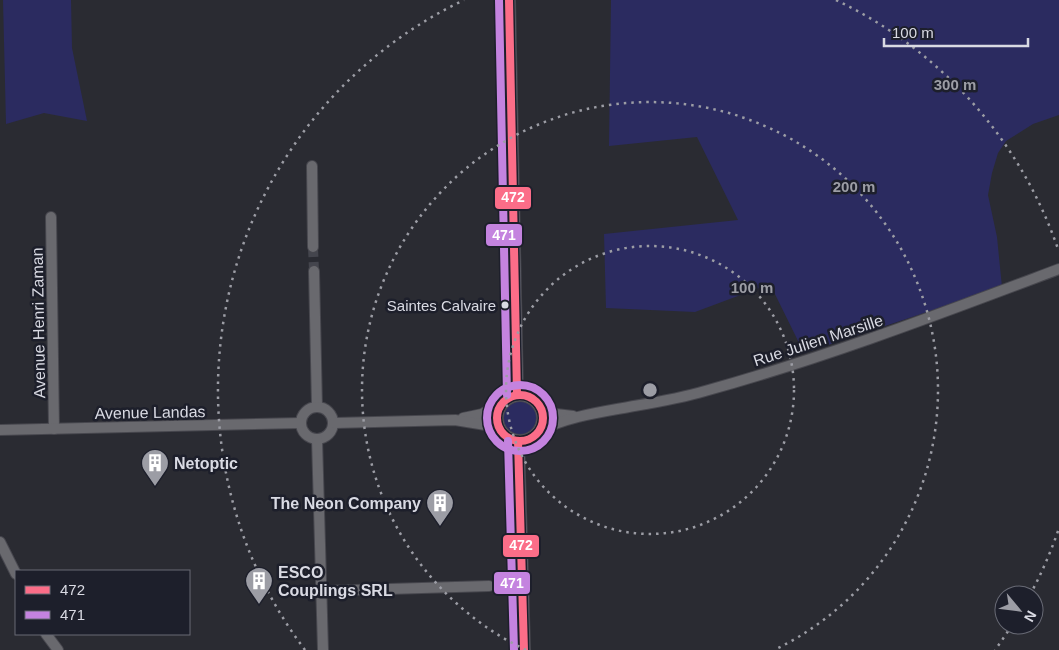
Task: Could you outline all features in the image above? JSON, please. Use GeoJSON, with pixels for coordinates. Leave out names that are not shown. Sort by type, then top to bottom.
{"type":"FeatureCollection","features":[{"type":"Feature","properties":{"kind":"main road"},"geometry":{"type":"LineString","coordinates":[[509,0],[517,395]]}},
{"type":"Feature","properties":{"kind":"main road"},"geometry":{"type":"LineString","coordinates":[[517,395],[532,398],[542,409],[543,419],[539,431],[534,437],[526,441],[508,438],[498,427],[498,410],[502,403],[509,397],[517,395]]}},
{"type":"Feature","properties":{"kind":"main road"},"geometry":{"type":"LineString","coordinates":[[518,441],[524,650]]}},
{"type":"Feature","properties":{"kind":"street"},"geometry":{"type":"LineString","coordinates":[[312,166],[314,247]]}},
{"type":"Feature","properties":{"kind":"street","name":"Avenue Henri Zaman"},"geometry":{"type":"LineString","coordinates":[[52,217],[54,429]]}},
{"type":"Feature","properties":{"kind":"street","name":"Rue Julien Marsille"},"geometry":{"type":"LineString","coordinates":[[539,431],[579,416],[705,391],[784,368],[871,340],[1059,269]]}},
{"type":"Feature","properties":{"kind":"street"},"geometry":{"type":"LineString","coordinates":[[314,271],[317,407]]}},
{"type":"Feature","properties":{"kind":"street"},"geometry":{"type":"LineString","coordinates":[[454,420],[482,414],[502,403]]}},
{"type":"Feature","properties":{"kind":"street"},"geometry":{"type":"LineString","coordinates":[[317,407],[325,409],[331,414],[334,422],[329,434],[324,438],[317,439],[309,437],[303,431],[301,423],[303,415],[309,409],[317,407]]}},
{"type":"Feature","properties":{"kind":"street","name":"Rue Julien Marsille"},"geometry":{"type":"LineString","coordinates":[[542,409],[556,414],[579,416]]}},
{"type":"Feature","properties":{"kind":"street"},"geometry":{"type":"LineString","coordinates":[[334,422],[454,420],[498,427]]}},
{"type":"Feature","properties":{"kind":"street","name":"Avenue Landas"},"geometry":{"type":"LineString","coordinates":[[0,430],[301,423]]}},
{"type":"Feature","properties":{"kind":"street"},"geometry":{"type":"LineString","coordinates":[[317,439],[323,650]]}},
{"type":"Feature","properties":{"kind":"street"},"geometry":{"type":"LineString","coordinates":[[0,542],[15,572]]}},
{"type":"Feature","properties":{"kind":"street"},"geometry":{"type":"LineString","coordinates":[[322,591],[489,586]]}},
{"type":"Feature","properties":{"kind":"street"},"geometry":{"type":"LineString","coordinates":[[47,635],[58,650]]}},
{"type":"Feature","properties":{"kind":"shaded area"},"geometry":{"type":"Polygon","coordinates":[[[3,0],[71,0],[72,48],[87,121],[44,113],[6,124],[3,0]]]}},
{"type":"Feature","properties":{"kind":"shaded area"},"geometry":{"type":"Polygon","coordinates":[[[611,0],[1059,0],[1059,115],[1033,124],[1006,141],[998,153],[992,173],[988,195],[997,237],[1002,287],[804,353],[770,284],[695,312],[606,308],[604,234],[738,220],[697,137],[609,146],[611,0]]]}},
{"type":"Feature","properties":{"kind":"shaded area"},"geometry":{"type":"Polygon","coordinates":[[[519,401],[526,402],[532,406],[536,412],[536,426],[532,432],[526,436],[519,437],[512,436],[506,432],[502,426],[501,419],[502,412],[506,406],[512,402],[519,401]]]}},
{"type":"Feature","properties":{"kind":"tunnel"},"geometry":{"type":"LineString","coordinates":[[313,247],[314,271]]}},
{"type":"Feature","properties":{"kind":"transit line","name":"471"},"geometry":{"type":"LineString","coordinates":[[499,0],[507,395]]}},
{"type":"Feature","properties":{"kind":"transit line","name":"472"},"geometry":{"type":"LineString","coordinates":[[509,0],[517,395]]}},
{"type":"Feature","properties":{"kind":"transit line","name":"471"},"geometry":{"type":"LineString","coordinates":[[514,385],[526,385],[538,390],[548,400],[553,412],[553,418],[551,431],[538,446],[526,451],[514,451],[502,446],[492,436],[487,424],[487,412],[492,400],[502,390],[514,385]]}},
{"type":"Feature","properties":{"kind":"transit line","name":"472"},"geometry":{"type":"LineString","coordinates":[[515,395],[525,395],[539,405],[543,418],[539,431],[533,437],[525,441],[515,441],[501,431],[497,423],[497,413],[507,399],[515,395]]}},
{"type":"Feature","properties":{"kind":"transit line","name":"471"},"geometry":{"type":"LineString","coordinates":[[508,441],[514,650]]}},
{"type":"Feature","properties":{"kind":"transit line","name":"472"},"geometry":{"type":"LineString","coordinates":[[518,441],[524,650]]}},
{"type":"Feature","properties":{"kind":"place","name":"Saintes Calvaire"},"geometry":{"type":"Point","coordinates":[505,305]}},
{"type":"Feature","properties":{"kind":"place","name":"Netoptic"},"geometry":{"type":"Point","coordinates":[155,487]}},
{"type":"Feature","properties":{"kind":"place","name":"The Neon Company"},"geometry":{"type":"Point","coordinates":[440,527]}},
{"type":"Feature","properties":{"kind":"place","name":"ESCO Couplings SRL"},"geometry":{"type":"Point","coordinates":[259,605]}}]}
